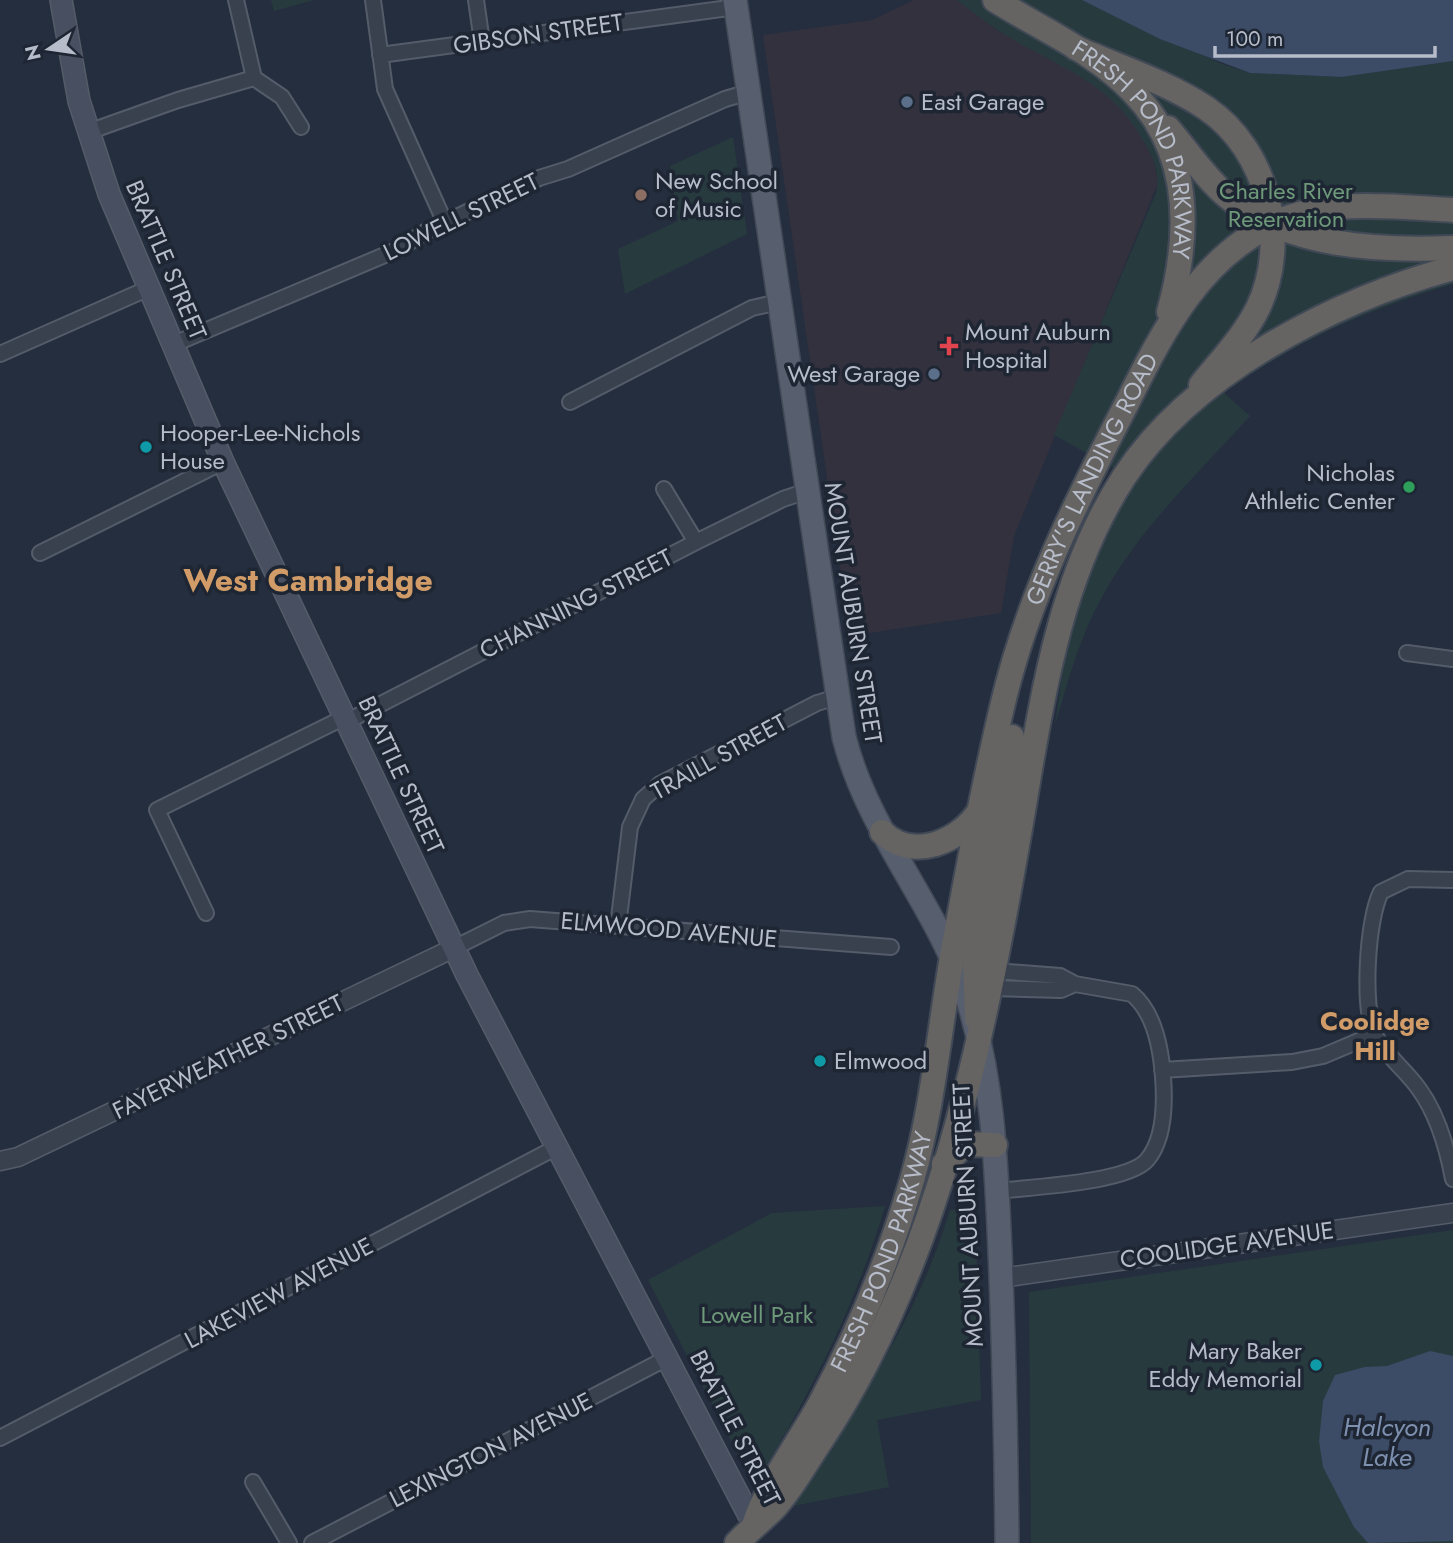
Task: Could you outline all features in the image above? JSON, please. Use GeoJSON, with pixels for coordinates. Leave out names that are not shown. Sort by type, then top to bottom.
{"type":"FeatureCollection","features":[{"type":"Feature","properties":{"kind":"highway"},"geometry":{"type":"LineString","coordinates":[[995,0],[1076,48]]}},
{"type":"Feature","properties":{"kind":"highway","name":"FRESH POND PARKWAY"},"geometry":{"type":"LineString","coordinates":[[1076,48],[1134,92],[1167,146],[1177,172],[1184,212],[1179,275],[1156,346]]}},
{"type":"Feature","properties":{"kind":"highway","name":"FRESH POND PARKWAY"},"geometry":{"type":"LineString","coordinates":[[1076,48],[1198,103],[1222,121],[1256,166],[1272,225],[1271,267],[1258,307],[1243,331],[1170,424]]}},
{"type":"Feature","properties":{"kind":"highway"},"geometry":{"type":"LineString","coordinates":[[1134,92],[1167,126],[1221,191],[1247,211],[1272,225],[1355,244],[1453,248]]}},
{"type":"Feature","properties":{"kind":"highway","name":"GERRY'S LANDING ROAD"},"geometry":{"type":"LineString","coordinates":[[952,959],[1010,675],[1044,574],[1065,523],[1156,346],[1204,275],[1233,249],[1272,225],[1307,212],[1342,207],[1453,210]]}},
{"type":"Feature","properties":{"kind":"highway","name":"GERRY'S LANDING ROAD"},"geometry":{"type":"LineString","coordinates":[[979,1038],[993,979],[1046,683],[1069,593],[1112,496],[1141,454],[1170,424],[1230,374],[1292,331],[1370,295],[1453,268]]}},
{"type":"Feature","properties":{"kind":"highway"},"geometry":{"type":"LineString","coordinates":[[979,1038],[975,990],[977,945],[1026,659],[1044,574]]}},
{"type":"Feature","properties":{"kind":"highway"},"geometry":{"type":"LineString","coordinates":[[882,832],[904,846],[943,842],[968,826],[983,803]]}},
{"type":"Feature","properties":{"kind":"highway","name":"FRESH POND PARKWAY"},"geometry":{"type":"LineString","coordinates":[[759,1534],[766,1495],[811,1420],[846,1352],[899,1221],[926,1128],[952,959]]}},
{"type":"Feature","properties":{"kind":"highway","name":"FRESH POND PARKWAY"},"geometry":{"type":"LineString","coordinates":[[737,1543],[759,1534],[869,1362],[910,1272],[979,1038]]}},
{"type":"Feature","properties":{"kind":"highway"},"geometry":{"type":"LineString","coordinates":[[944,1164],[966,1144],[995,1145]]}},
{"type":"Feature","properties":{"kind":"main road","name":"BRATTLE STREET"},"geometry":{"type":"LineString","coordinates":[[61,0],[75,82],[109,194],[223,462],[454,948],[759,1534]]}},
{"type":"Feature","properties":{"kind":"main road","name":"MOUNT AUBURN STREET"},"geometry":{"type":"LineString","coordinates":[[736,4],[837,697],[853,768],[882,832],[932,917],[952,959],[979,1038],[990,1093],[1001,1278],[1007,1543]]}},
{"type":"Feature","properties":{"kind":"street"},"geometry":{"type":"LineString","coordinates":[[236,0],[254,78],[282,97],[301,127]]}},
{"type":"Feature","properties":{"kind":"street"},"geometry":{"type":"LineString","coordinates":[[373,0],[388,96],[444,223]]}},
{"type":"Feature","properties":{"kind":"street"},"geometry":{"type":"LineString","coordinates":[[476,0],[482,42]]}},
{"type":"Feature","properties":{"kind":"street","name":"GIBSON STREET"},"geometry":{"type":"LineString","coordinates":[[380,55],[736,4]]}},
{"type":"Feature","properties":{"kind":"street"},"geometry":{"type":"LineString","coordinates":[[88,132],[177,100],[254,78]]}},
{"type":"Feature","properties":{"kind":"street","name":"LOWELL STREET"},"geometry":{"type":"LineString","coordinates":[[174,344],[399,249],[444,223],[538,178],[568,169],[732,96],[749,92]]}},
{"type":"Feature","properties":{"kind":"street"},"geometry":{"type":"LineString","coordinates":[[0,354],[149,288]]}},
{"type":"Feature","properties":{"kind":"street"},"geometry":{"type":"LineString","coordinates":[[570,402],[752,308],[779,302]]}},
{"type":"Feature","properties":{"kind":"street"},"geometry":{"type":"LineString","coordinates":[[40,553],[223,462]]}},
{"type":"Feature","properties":{"kind":"street"},"geometry":{"type":"LineString","coordinates":[[664,489],[696,542]]}},
{"type":"Feature","properties":{"kind":"street","name":"CHANNING STREET"},"geometry":{"type":"LineString","coordinates":[[206,913],[157,810],[346,719],[783,499],[807,491]]}},
{"type":"Feature","properties":{"kind":"street"},"geometry":{"type":"LineString","coordinates":[[1407,653],[1453,659]]}},
{"type":"Feature","properties":{"kind":"street","name":"TRAILL STREET"},"geometry":{"type":"LineString","coordinates":[[618,926],[630,827],[635,811],[648,794],[687,769],[818,703],[837,697]]}},
{"type":"Feature","properties":{"kind":"street"},"geometry":{"type":"LineString","coordinates":[[1453,880],[1398,882],[1381,892],[1371,922],[1369,1006],[1375,1034],[1420,1090],[1430,1108],[1445,1142],[1453,1179]]}},
{"type":"Feature","properties":{"kind":"street","name":"ELMWOOD AVENUE"},"geometry":{"type":"LineString","coordinates":[[454,948],[516,920],[891,947]]}},
{"type":"Feature","properties":{"kind":"street","name":"FAYERWEATHER STREET"},"geometry":{"type":"LineString","coordinates":[[0,1161],[29,1152],[454,948]]}},
{"type":"Feature","properties":{"kind":"street"},"geometry":{"type":"LineString","coordinates":[[993,979],[1061,990],[1075,984],[1124,991],[1139,1000],[1150,1019],[1162,1070],[1163,1107],[1157,1140],[1147,1160],[1138,1168],[1115,1176],[997,1191]]}},
{"type":"Feature","properties":{"kind":"street"},"geometry":{"type":"LineString","coordinates":[[1162,1070],[1292,1062],[1323,1056],[1375,1034]]}},
{"type":"Feature","properties":{"kind":"street","name":"LAKEVIEW AVENUE"},"geometry":{"type":"LineString","coordinates":[[0,1438],[557,1147]]}},
{"type":"Feature","properties":{"kind":"street","name":"COOLIDGE AVENUE"},"geometry":{"type":"LineString","coordinates":[[1001,1278],[1453,1213]]}},
{"type":"Feature","properties":{"kind":"street","name":"LEXINGTON AVENUE"},"geometry":{"type":"LineString","coordinates":[[313,1543],[669,1357]]}},
{"type":"Feature","properties":{"kind":"street"},"geometry":{"type":"LineString","coordinates":[[253,1482],[289,1543]]}},
{"type":"Feature","properties":{"kind":"shaded area","name":"Mount Auburn Hospital"},"geometry":{"type":"Polygon","coordinates":[[[914,0],[957,0],[997,30],[1087,79],[1117,102],[1134,122],[1154,161],[1158,183],[1014,536],[1001,613],[850,636],[763,35],[872,20],[914,0]]]}},
{"type":"Feature","properties":{"kind":"green space"},"geometry":{"type":"Polygon","coordinates":[[[271,0],[314,0],[274,11],[271,0]]]}},
{"type":"Feature","properties":{"kind":"green space","name":"Charles River Reservation"},"geometry":{"type":"Polygon","coordinates":[[[957,0],[1082,0],[1222,64],[1250,73],[1342,77],[1453,61],[1453,284],[1392,304],[1334,328],[1278,358],[1224,393],[1250,416],[1170,503],[1116,573],[1086,629],[1055,725],[1068,633],[1082,579],[1133,479],[1054,435],[1156,193],[1157,175],[1150,153],[1133,124],[1117,105],[1080,77],[996,29],[957,0]]]}},
{"type":"Feature","properties":{"kind":"green space"},"geometry":{"type":"Polygon","coordinates":[[[733,137],[747,234],[625,294],[618,249],[678,221],[670,166],[733,137]]]}},
{"type":"Feature","properties":{"kind":"green space","name":"Lowell Park"},"geometry":{"type":"Polygon","coordinates":[[[885,1206],[861,1276],[833,1343],[800,1408],[763,1471],[754,1475],[745,1468],[648,1280],[772,1213],[885,1206]]]}},
{"type":"Feature","properties":{"kind":"green space"},"geometry":{"type":"Polygon","coordinates":[[[950,1210],[975,1210],[981,1400],[877,1420],[889,1487],[788,1507],[881,1365],[920,1290],[950,1210]]]}},
{"type":"Feature","properties":{"kind":"green space"},"geometry":{"type":"Polygon","coordinates":[[[1453,1230],[1453,1543],[1031,1543],[1029,1292],[1453,1230]]]}},
{"type":"Feature","properties":{"kind":"water"},"geometry":{"type":"Polygon","coordinates":[[[1082,0],[1453,0],[1453,61],[1342,77],[1250,73],[1160,39],[1082,0]]]}},
{"type":"Feature","properties":{"kind":"water","name":"Halcyon Lake"},"geometry":{"type":"Polygon","coordinates":[[[1430,1351],[1453,1356],[1453,1541],[1368,1543],[1354,1527],[1323,1467],[1319,1441],[1323,1401],[1335,1375],[1365,1367],[1387,1366],[1430,1351]]]}},
{"type":"Feature","properties":{"kind":"place","name":"East Garage"},"geometry":{"type":"Point","coordinates":[907,102]}},
{"type":"Feature","properties":{"kind":"place","name":"New School of Music"},"geometry":{"type":"Point","coordinates":[641,195]}},
{"type":"Feature","properties":{"kind":"place","name":"Mount Auburn Hospital"},"geometry":{"type":"Point","coordinates":[949,346]}},
{"type":"Feature","properties":{"kind":"place","name":"West Garage"},"geometry":{"type":"Point","coordinates":[934,374]}},
{"type":"Feature","properties":{"kind":"place","name":"Hooper-Lee-Nichols House"},"geometry":{"type":"Point","coordinates":[146,447]}},
{"type":"Feature","properties":{"kind":"place","name":"Nicholas Athletic Center"},"geometry":{"type":"Point","coordinates":[1409,487]}},
{"type":"Feature","properties":{"kind":"place","name":"Elmwood"},"geometry":{"type":"Point","coordinates":[820,1061]}},
{"type":"Feature","properties":{"kind":"place","name":"Mary Baker Eddy Memorial"},"geometry":{"type":"Point","coordinates":[1316,1365]}},
{"type":"Feature","properties":{"kind":"district","name":"West Cambridge"},"geometry":{"type":"Point","coordinates":[308,580]}},
{"type":"Feature","properties":{"kind":"district","name":"Coolidge Hill"},"geometry":{"type":"Point","coordinates":[1375,1036]}}]}
